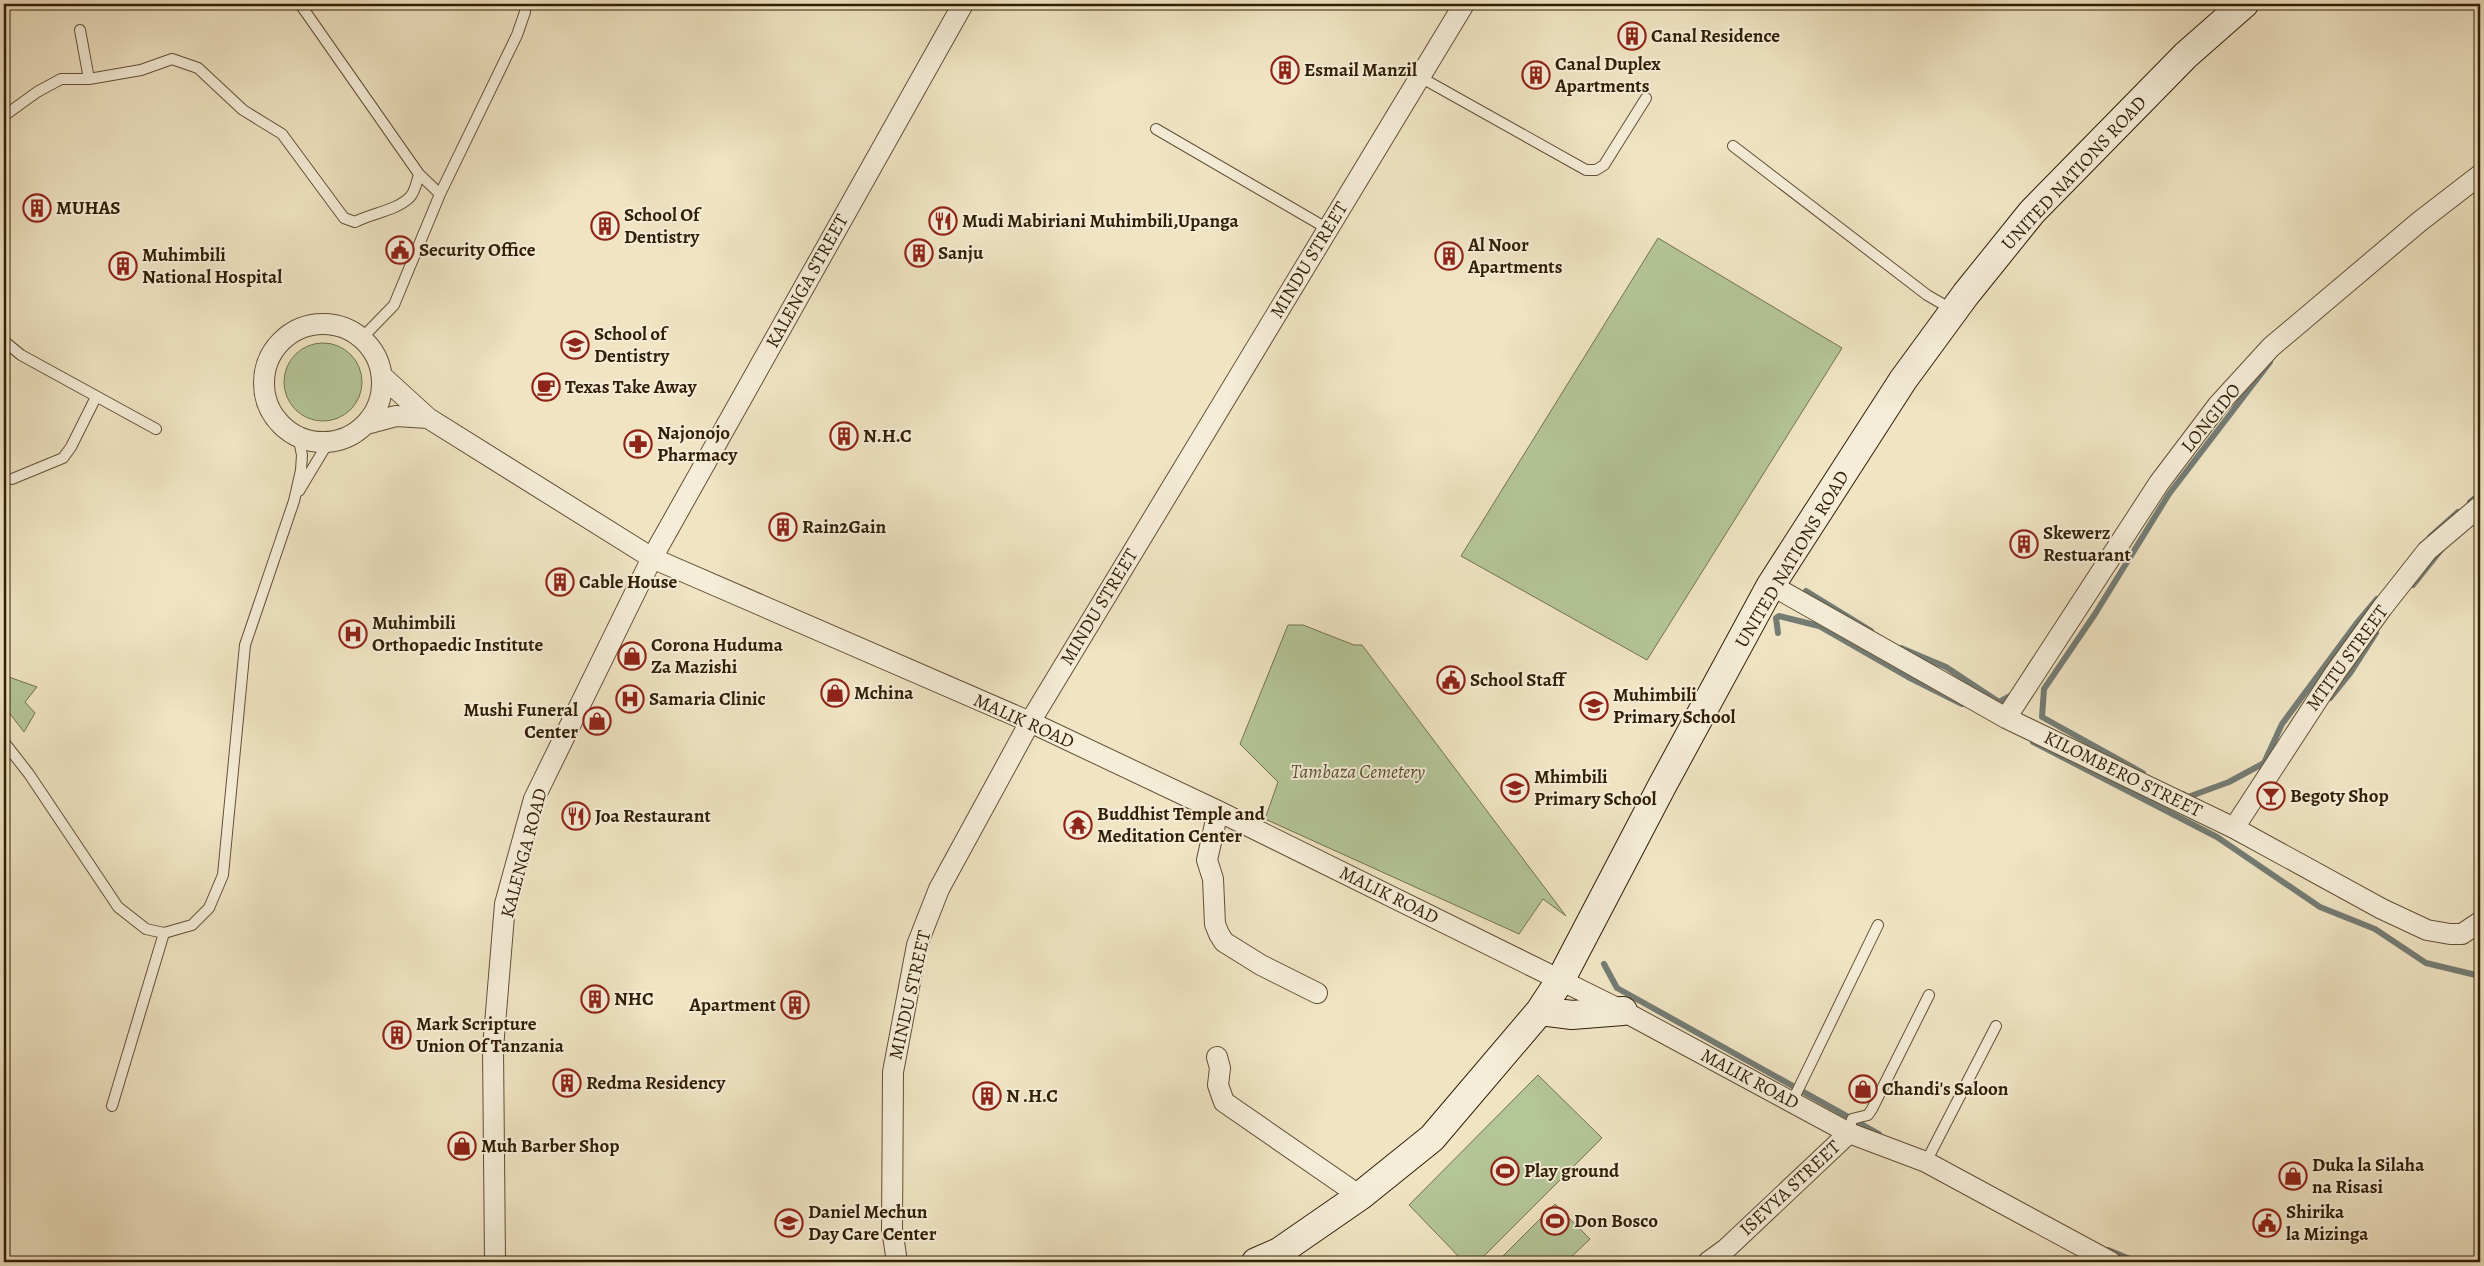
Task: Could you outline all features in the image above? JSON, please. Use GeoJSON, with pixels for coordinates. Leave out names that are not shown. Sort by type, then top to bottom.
{"type":"FeatureCollection","features":[{"type":"Feature","properties":{"kind":"street","name":"KALENGA STREET"},"geometry":{"type":"LineString","coordinates":[[652,558],[963,4]]}},
{"type":"Feature","properties":{"kind":"street","name":"MINDU STREET"},"geometry":{"type":"LineString","coordinates":[[897,1262],[892,1229],[893,1072],[917,945],[938,889],[1030,722],[1464,4]]}},
{"type":"Feature","properties":{"kind":"street","name":"UNITED NATIONS ROAD"},"geometry":{"type":"LineString","coordinates":[[1256,1262],[1279,1252],[1360,1196],[1432,1138],[1540,1011],[1561,979],[1662,786],[1771,585],[1903,380],[1954,310],[2032,212],[2186,55],[2244,4]]}},
{"type":"Feature","properties":{"kind":"street","name":"LONGIDO"},"geometry":{"type":"LineString","coordinates":[[2006,718],[2159,483],[2218,405],[2271,347],[2419,222],[2480,176]]}},
{"type":"Feature","properties":{"kind":"street"},"geometry":{"type":"LineString","coordinates":[[366,424],[376,410],[382,393],[382,376],[375,355],[362,338],[347,328],[329,324],[311,325],[295,331],[281,342],[270,356],[265,382],[270,408],[280,423],[303,437],[329,441],[342,438],[366,424],[396,416],[428,418]]}},
{"type":"Feature","properties":{"kind":"street","name":"MALIK ROAD"},"geometry":{"type":"LineString","coordinates":[[382,376],[428,418],[652,558],[1030,722],[1218,811],[1561,979],[1848,1133],[1926,1162],[2111,1262]]}},
{"type":"Feature","properties":{"kind":"street","name":"MTITU STREET"},"geometry":{"type":"LineString","coordinates":[[2234,828],[2334,672],[2382,608],[2427,551],[2480,506]]}},
{"type":"Feature","properties":{"kind":"street","name":"KALENGA ROAD"},"geometry":{"type":"LineString","coordinates":[[495,1262],[493,1048],[505,904],[534,799],[652,558]]}},
{"type":"Feature","properties":{"kind":"street","name":"KILOMBERO STREET"},"geometry":{"type":"LineString","coordinates":[[1771,585],[2006,718],[2234,828],[2382,910],[2427,930],[2462,934],[2480,922]]}},
{"type":"Feature","properties":{"kind":"street"},"geometry":{"type":"LineString","coordinates":[[1218,811],[1207,860],[1213,879],[1215,924],[1219,934],[1224,942],[1261,965],[1317,993]]}},
{"type":"Feature","properties":{"kind":"street"},"geometry":{"type":"LineString","coordinates":[[1540,1011],[1572,1015],[1623,1011]]}},
{"type":"Feature","properties":{"kind":"street"},"geometry":{"type":"LineString","coordinates":[[1217,1057],[1220,1068],[1218,1085],[1224,1102],[1360,1196]]}},
{"type":"Feature","properties":{"kind":"street","name":"ISEVYA STREET"},"geometry":{"type":"LineString","coordinates":[[1708,1262],[1726,1248],[1848,1133]]}},
{"type":"Feature","properties":{"kind":"lane"},"geometry":{"type":"LineString","coordinates":[[300,4],[419,174],[440,194]]}},
{"type":"Feature","properties":{"kind":"lane"},"geometry":{"type":"LineString","coordinates":[[362,338],[394,305],[440,194],[517,35],[525,12],[524,4]]}},
{"type":"Feature","properties":{"kind":"lane"},"geometry":{"type":"LineString","coordinates":[[80,30],[89,79]]}},
{"type":"Feature","properties":{"kind":"lane"},"geometry":{"type":"LineString","coordinates":[[4,116],[37,92],[61,79],[89,79],[141,70],[172,58],[198,68],[243,110],[282,134],[344,218],[355,222],[372,214],[394,208],[412,196],[419,174]]}},
{"type":"Feature","properties":{"kind":"lane"},"geometry":{"type":"LineString","coordinates":[[1420,76],[1586,170],[1596,170],[1604,164],[1646,98]]}},
{"type":"Feature","properties":{"kind":"lane"},"geometry":{"type":"LineString","coordinates":[[1156,130],[1328,229]]}},
{"type":"Feature","properties":{"kind":"lane"},"geometry":{"type":"LineString","coordinates":[[1733,146],[1927,295],[1954,310]]}},
{"type":"Feature","properties":{"kind":"lane"},"geometry":{"type":"LineString","coordinates":[[4,341],[21,355],[156,429]]}},
{"type":"Feature","properties":{"kind":"lane"},"geometry":{"type":"LineString","coordinates":[[12,478],[63,458],[71,447],[96,397]]}},
{"type":"Feature","properties":{"kind":"lane"},"geometry":{"type":"LineString","coordinates":[[4,742],[29,774],[118,907],[146,929],[164,933],[192,925],[209,908],[224,875],[245,645],[294,501],[301,470],[302,455],[299,440],[280,423]]}},
{"type":"Feature","properties":{"kind":"lane"},"geometry":{"type":"LineString","coordinates":[[294,501],[329,441]]}},
{"type":"Feature","properties":{"kind":"lane"},"geometry":{"type":"LineString","coordinates":[[1792,1102],[1878,925]]}},
{"type":"Feature","properties":{"kind":"lane"},"geometry":{"type":"LineString","coordinates":[[112,1106],[164,933]]}},
{"type":"Feature","properties":{"kind":"lane"},"geometry":{"type":"LineString","coordinates":[[1848,1133],[1852,1119],[1868,1115],[1872,1110],[1929,995]]}},
{"type":"Feature","properties":{"kind":"lane"},"geometry":{"type":"LineString","coordinates":[[1926,1162],[1996,1026]]}},
{"type":"Feature","properties":{"kind":"green space"},"geometry":{"type":"Polygon","coordinates":[[[1658,238],[1842,348],[1647,660],[1461,556],[1658,238]]]}},
{"type":"Feature","properties":{"kind":"green space"},"geometry":{"type":"Polygon","coordinates":[[[323,343],[338,346],[351,354],[359,367],[362,382],[359,397],[351,410],[338,418],[323,421],[308,418],[295,410],[287,397],[284,382],[287,367],[295,354],[308,346],[323,343]]]}},
{"type":"Feature","properties":{"kind":"green space","name":"Tambaza Cemetery"},"geometry":{"type":"Polygon","coordinates":[[[1288,625],[1303,625],[1354,645],[1362,645],[1566,916],[1543,899],[1519,934],[1265,819],[1278,782],[1240,744],[1288,625]]]}},
{"type":"Feature","properties":{"kind":"green space"},"geometry":{"type":"Polygon","coordinates":[[[9,677],[37,687],[25,702],[35,713],[24,732],[4,706],[4,680],[9,677]]]}},
{"type":"Feature","properties":{"kind":"green space","name":"Play ground"},"geometry":{"type":"Polygon","coordinates":[[[1538,1075],[1602,1138],[1478,1262],[1464,1262],[1409,1205],[1538,1075]]]}},
{"type":"Feature","properties":{"kind":"green space","name":"Don Bosco"},"geometry":{"type":"Polygon","coordinates":[[[1555,1204],[1590,1239],[1566,1262],[1497,1262],[1555,1204]]]}},
{"type":"Feature","properties":{"kind":"waterway"},"geometry":{"type":"LineString","coordinates":[[2143,773],[2042,717],[2044,689],[2095,614],[2169,494],[2270,362]]}},
{"type":"Feature","properties":{"kind":"waterway"},"geometry":{"type":"LineString","coordinates":[[2470,502],[2480,494]]}},
{"type":"Feature","properties":{"kind":"waterway"},"geometry":{"type":"LineString","coordinates":[[2430,537],[2458,512]]}},
{"type":"Feature","properties":{"kind":"waterway"},"geometry":{"type":"LineString","coordinates":[[2413,585],[2441,550]]}},
{"type":"Feature","properties":{"kind":"waterway"},"geometry":{"type":"LineString","coordinates":[[1806,591],[1871,631]]}},
{"type":"Feature","properties":{"kind":"waterway"},"geometry":{"type":"LineString","coordinates":[[2183,794],[2188,797],[2229,782],[2264,763],[2282,724],[2356,624],[2377,599]]}},
{"type":"Feature","properties":{"kind":"waterway"},"geometry":{"type":"LineString","coordinates":[[1778,633],[1776,618],[1779,616],[1819,626],[1908,677],[1962,704]]}},
{"type":"Feature","properties":{"kind":"waterway"},"geometry":{"type":"LineString","coordinates":[[2330,698],[2351,672],[2376,633]]}},
{"type":"Feature","properties":{"kind":"waterway"},"geometry":{"type":"LineString","coordinates":[[1901,648],[1946,667],[1999,702],[2014,694]]}},
{"type":"Feature","properties":{"kind":"waterway"},"geometry":{"type":"LineString","coordinates":[[2033,742],[2217,837],[2320,907],[2375,929],[2426,963],[2480,976]]}},
{"type":"Feature","properties":{"kind":"waterway"},"geometry":{"type":"LineString","coordinates":[[1604,964],[1617,988],[1879,1134]]}},
{"type":"Feature","properties":{"kind":"waterway"},"geometry":{"type":"LineString","coordinates":[[2108,1250],[2137,1262]]}},
{"type":"Feature","properties":{"kind":"place","name":"Canal Residence"},"geometry":{"type":"Point","coordinates":[1632,36]}},
{"type":"Feature","properties":{"kind":"place","name":"Esmail Manzil"},"geometry":{"type":"Point","coordinates":[1285,70]}},
{"type":"Feature","properties":{"kind":"place","name":"Canal Duplex Apartments"},"geometry":{"type":"Point","coordinates":[1536,75]}},
{"type":"Feature","properties":{"kind":"place","name":"MUHAS"},"geometry":{"type":"Point","coordinates":[37,208]}},
{"type":"Feature","properties":{"kind":"place","name":"Mudi Mabiriani Muhimbili,Upanga"},"geometry":{"type":"Point","coordinates":[943,221]}},
{"type":"Feature","properties":{"kind":"place","name":"School Of Dentistry"},"geometry":{"type":"Point","coordinates":[605,226]}},
{"type":"Feature","properties":{"kind":"place","name":"Security Office"},"geometry":{"type":"Point","coordinates":[400,250]}},
{"type":"Feature","properties":{"kind":"place","name":"Sanju"},"geometry":{"type":"Point","coordinates":[919,253]}},
{"type":"Feature","properties":{"kind":"place","name":"Al Noor Apartments"},"geometry":{"type":"Point","coordinates":[1449,256]}},
{"type":"Feature","properties":{"kind":"place","name":"Muhimbili National Hospital"},"geometry":{"type":"Point","coordinates":[123,266]}},
{"type":"Feature","properties":{"kind":"place","name":"School of Dentistry"},"geometry":{"type":"Point","coordinates":[575,345]}},
{"type":"Feature","properties":{"kind":"place","name":"Texas Take Away"},"geometry":{"type":"Point","coordinates":[546,387]}},
{"type":"Feature","properties":{"kind":"place","name":"N.H.C"},"geometry":{"type":"Point","coordinates":[844,436]}},
{"type":"Feature","properties":{"kind":"place","name":"Najonojo Pharmacy"},"geometry":{"type":"Point","coordinates":[638,444]}},
{"type":"Feature","properties":{"kind":"place","name":"Rain2Gain"},"geometry":{"type":"Point","coordinates":[783,527]}},
{"type":"Feature","properties":{"kind":"place","name":"Skewerz Restuarant"},"geometry":{"type":"Point","coordinates":[2024,544]}},
{"type":"Feature","properties":{"kind":"place","name":"Cable House"},"geometry":{"type":"Point","coordinates":[560,582]}},
{"type":"Feature","properties":{"kind":"place","name":"Muhimbili Orthopaedic Institute"},"geometry":{"type":"Point","coordinates":[353,634]}},
{"type":"Feature","properties":{"kind":"place","name":"Corona Huduma Za Mazishi"},"geometry":{"type":"Point","coordinates":[632,656]}},
{"type":"Feature","properties":{"kind":"place","name":"School Staff"},"geometry":{"type":"Point","coordinates":[1451,680]}},
{"type":"Feature","properties":{"kind":"place","name":"Mchina"},"geometry":{"type":"Point","coordinates":[835,693]}},
{"type":"Feature","properties":{"kind":"place","name":"Samaria Clinic"},"geometry":{"type":"Point","coordinates":[630,699]}},
{"type":"Feature","properties":{"kind":"place","name":"Muhimbili Primary School"},"geometry":{"type":"Point","coordinates":[1594,706]}},
{"type":"Feature","properties":{"kind":"place","name":"Mushi Funeral Center"},"geometry":{"type":"Point","coordinates":[597,721]}},
{"type":"Feature","properties":{"kind":"place","name":"Mhimbili Primary School"},"geometry":{"type":"Point","coordinates":[1515,788]}},
{"type":"Feature","properties":{"kind":"place","name":"Begoty Shop"},"geometry":{"type":"Point","coordinates":[2271,796]}},
{"type":"Feature","properties":{"kind":"place","name":"Joa Restaurant"},"geometry":{"type":"Point","coordinates":[576,816]}},
{"type":"Feature","properties":{"kind":"place","name":"Buddhist Temple and Meditation Center"},"geometry":{"type":"Point","coordinates":[1078,825]}},
{"type":"Feature","properties":{"kind":"place","name":"NHC"},"geometry":{"type":"Point","coordinates":[595,999]}},
{"type":"Feature","properties":{"kind":"place","name":"Apartment"},"geometry":{"type":"Point","coordinates":[795,1005]}},
{"type":"Feature","properties":{"kind":"place","name":"Mark Scripture Union Of Tanzania"},"geometry":{"type":"Point","coordinates":[397,1035]}},
{"type":"Feature","properties":{"kind":"place","name":"Redma Residency"},"geometry":{"type":"Point","coordinates":[567,1083]}},
{"type":"Feature","properties":{"kind":"place","name":"Chandi's Saloon"},"geometry":{"type":"Point","coordinates":[1863,1089]}},
{"type":"Feature","properties":{"kind":"place","name":"N .H.C"},"geometry":{"type":"Point","coordinates":[987,1096]}},
{"type":"Feature","properties":{"kind":"place","name":"Muh Barber Shop"},"geometry":{"type":"Point","coordinates":[462,1146]}},
{"type":"Feature","properties":{"kind":"place","name":"Play ground"},"geometry":{"type":"Point","coordinates":[1505,1171]}},
{"type":"Feature","properties":{"kind":"place","name":"Duka la Silaha na Risasi"},"geometry":{"type":"Point","coordinates":[2293,1176]}},
{"type":"Feature","properties":{"kind":"place","name":"Don Bosco"},"geometry":{"type":"Point","coordinates":[1555,1221]}},
{"type":"Feature","properties":{"kind":"place","name":"Daniel Mechun Day Care Center"},"geometry":{"type":"Point","coordinates":[789,1223]}},
{"type":"Feature","properties":{"kind":"place","name":"Shirika la Mizinga"},"geometry":{"type":"Point","coordinates":[2267,1223]}}]}
